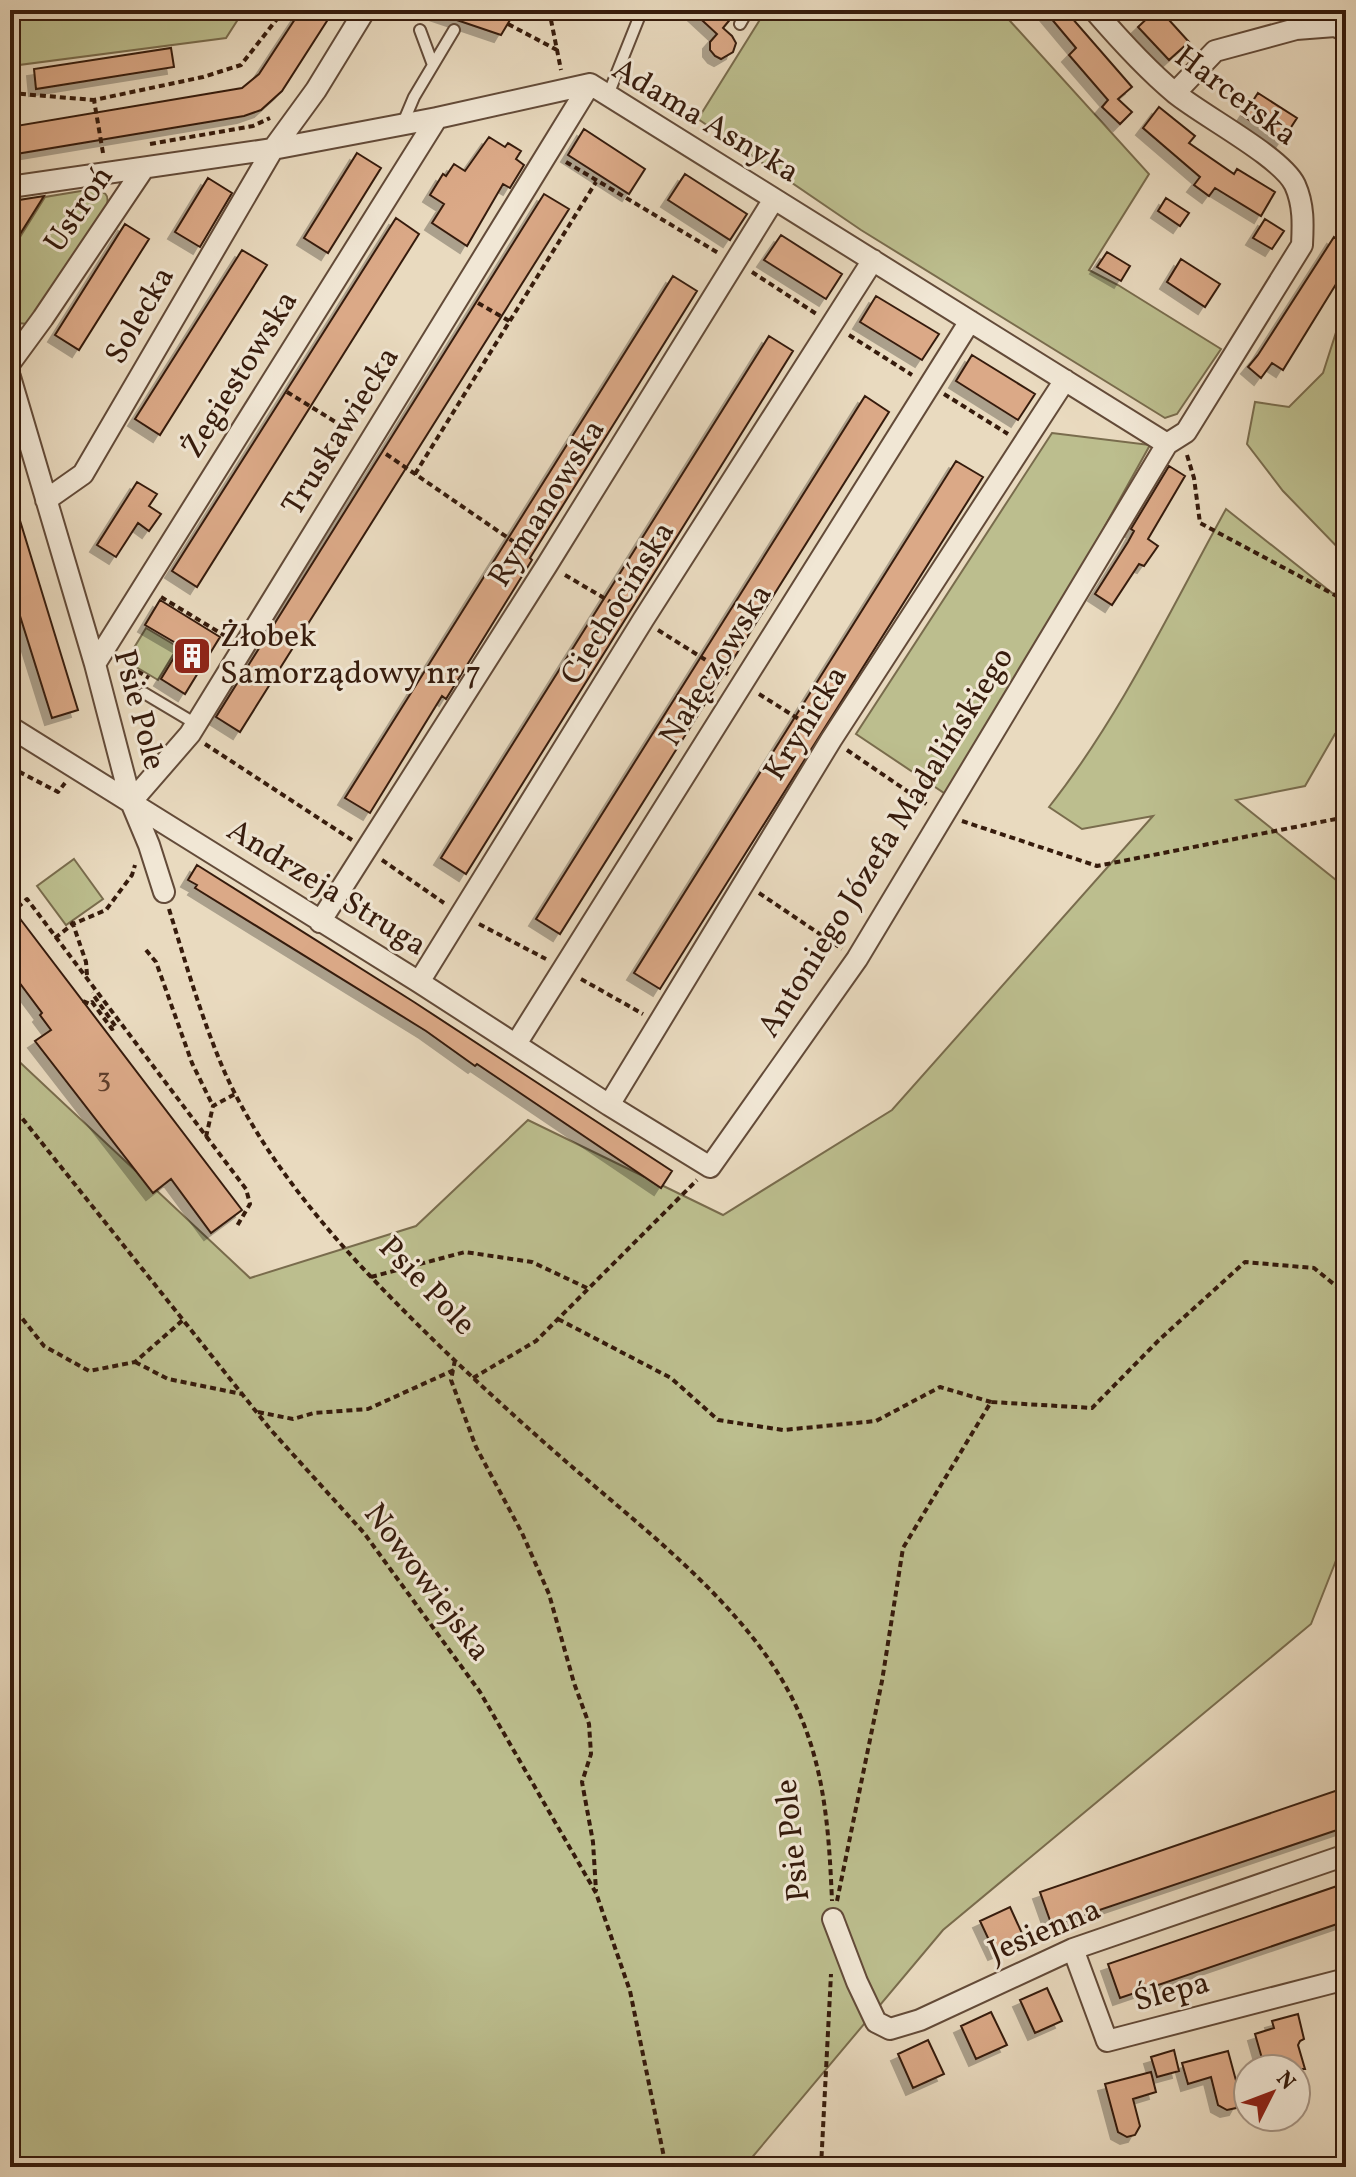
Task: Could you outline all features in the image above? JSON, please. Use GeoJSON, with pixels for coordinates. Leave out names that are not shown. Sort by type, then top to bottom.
{"type":"FeatureCollection","features":[{"type":"Feature","properties":{"kind":"street","name":"Solecka"},"geometry":{"type":"LineString","coordinates":[[46,500],[83,474],[273,149],[316,90],[365,10]]}},
{"type":"Feature","properties":{"kind":"street","name":"Harcerska"},"geometry":{"type":"LineString","coordinates":[[1094,10],[1134,55],[1175,93],[1279,164],[1295,185],[1304,216],[1302,245],[1186,432],[1167,444]]}},
{"type":"Feature","properties":{"kind":"street"},"geometry":{"type":"LineString","coordinates":[[1175,93],[1215,51],[1296,29],[1335,26],[1346,31]]}},
{"type":"Feature","properties":{"kind":"street","name":"Adama Asnyka"},"geometry":{"type":"LineString","coordinates":[[10,187],[273,149],[403,125],[590,84],[1167,444]]}},
{"type":"Feature","properties":{"kind":"street","name":"Truskawiecka"},"geometry":{"type":"LineString","coordinates":[[131,802],[193,729],[551,152],[590,84]]}},
{"type":"Feature","properties":{"kind":"street","name":"Żegiestowska"},"geometry":{"type":"LineString","coordinates":[[95,664],[437,118]]}},
{"type":"Feature","properties":{"kind":"street","name":"Ustroń"},"geometry":{"type":"LineString","coordinates":[[10,363],[144,168]]}},
{"type":"Feature","properties":{"kind":"street","name":"Rymanowska"},"geometry":{"type":"LineString","coordinates":[[320,922],[774,199]]}},
{"type":"Feature","properties":{"kind":"street","name":"Ciechocińska"},"geometry":{"type":"LineString","coordinates":[[419,982],[873,260]]}},
{"type":"Feature","properties":{"kind":"street","name":"Nałęczowska"},"geometry":{"type":"LineString","coordinates":[[516,1044],[970,321]]}},
{"type":"Feature","properties":{"kind":"street","name":"Psie Pole"},"geometry":{"type":"LineString","coordinates":[[10,377],[95,664],[131,802],[164,892]]}},
{"type":"Feature","properties":{"kind":"street","name":"Krynicka"},"geometry":{"type":"LineString","coordinates":[[609,1105],[831,740],[1065,380]]}},
{"type":"Feature","properties":{"kind":"street","name":"Antoniego Józefa Madalińskiego"},"geometry":{"type":"LineString","coordinates":[[710,1167],[857,959],[1167,444]]}},
{"type":"Feature","properties":{"kind":"street","name":"Andrzeja Struga"},"geometry":{"type":"LineString","coordinates":[[10,727],[419,982],[609,1105]]}},
{"type":"Feature","properties":{"kind":"street"},"geometry":{"type":"LineString","coordinates":[[609,1105],[710,1167]]}},
{"type":"Feature","properties":{"kind":"street","name":"Jesienna"},"geometry":{"type":"LineString","coordinates":[[833,1919],[876,2022],[890,2029],[920,2020],[1073,1949],[1346,1855]]}},
{"type":"Feature","properties":{"kind":"street","name":"Ślepa"},"geometry":{"type":"LineString","coordinates":[[1073,1949],[1107,2041],[1346,1979]]}},
{"type":"Feature","properties":{"kind":"lane"},"geometry":{"type":"LineString","coordinates":[[608,95],[642,10]]}},
{"type":"Feature","properties":{"kind":"lane"},"geometry":{"type":"LineString","coordinates":[[740,24],[748,10]]}},
{"type":"Feature","properties":{"kind":"lane"},"geometry":{"type":"LineString","coordinates":[[420,30],[433,65]]}},
{"type":"Feature","properties":{"kind":"lane"},"geometry":{"type":"LineString","coordinates":[[403,125],[414,97],[454,30]]}},
{"type":"Feature","properties":{"kind":"lane"},"geometry":{"type":"LineString","coordinates":[[144,693],[193,729]]}},
{"type":"Feature","properties":{"kind":"path"},"geometry":{"type":"LineString","coordinates":[[10,93],[94,100],[203,77],[241,65],[284,10]]}},
{"type":"Feature","properties":{"kind":"path"},"geometry":{"type":"LineString","coordinates":[[549,10],[565,88]]}},
{"type":"Feature","properties":{"kind":"path"},"geometry":{"type":"LineString","coordinates":[[508,24],[557,50]]}},
{"type":"Feature","properties":{"kind":"path"},"geometry":{"type":"LineString","coordinates":[[94,100],[107,173]]}},
{"type":"Feature","properties":{"kind":"path"},"geometry":{"type":"LineString","coordinates":[[148,145],[253,126],[274,116]]}},
{"type":"Feature","properties":{"kind":"path"},"geometry":{"type":"LineString","coordinates":[[551,152],[1024,443]]}},
{"type":"Feature","properties":{"kind":"path"},"geometry":{"type":"LineString","coordinates":[[415,474],[596,182]]}},
{"type":"Feature","properties":{"kind":"path"},"geometry":{"type":"LineString","coordinates":[[462,293],[511,322]]}},
{"type":"Feature","properties":{"kind":"path"},"geometry":{"type":"LineString","coordinates":[[272,383],[370,444],[547,565],[596,593]]}},
{"type":"Feature","properties":{"kind":"path"},"geometry":{"type":"LineString","coordinates":[[1167,444],[1184,446],[1194,478],[1200,523],[1346,601]]}},
{"type":"Feature","properties":{"kind":"path"},"geometry":{"type":"LineString","coordinates":[[161,597],[228,637],[223,644]]}},
{"type":"Feature","properties":{"kind":"path"},"geometry":{"type":"LineString","coordinates":[[674,640],[695,653]]}},
{"type":"Feature","properties":{"kind":"path"},"geometry":{"type":"LineString","coordinates":[[768,700],[943,815],[1097,866],[1346,817]]}},
{"type":"Feature","properties":{"kind":"path"},"geometry":{"type":"LineString","coordinates":[[193,729],[461,914],[564,968],[658,1023]]}},
{"type":"Feature","properties":{"kind":"path"},"geometry":{"type":"LineString","coordinates":[[10,767],[58,792],[67,780]]}},
{"type":"Feature","properties":{"kind":"path"},"geometry":{"type":"LineString","coordinates":[[55,938],[72,923],[106,910],[132,875],[136,864]]}},
{"type":"Feature","properties":{"kind":"path"},"geometry":{"type":"LineString","coordinates":[[744,883],[857,959]]}},
{"type":"Feature","properties":{"kind":"path","name":"Psie Pole"},"geometry":{"type":"LineString","coordinates":[[164,892],[200,1009],[226,1074],[281,1168],[371,1277],[473,1378],[659,1541],[719,1599],[764,1654],[794,1702],[817,1764],[828,1819],[833,1919]]}},
{"type":"Feature","properties":{"kind":"path"},"geometry":{"type":"LineString","coordinates":[[10,914],[27,899],[249,1196],[247,1212],[237,1226]]}},
{"type":"Feature","properties":{"kind":"path"},"geometry":{"type":"LineString","coordinates":[[72,923],[86,962],[87,977]]}},
{"type":"Feature","properties":{"kind":"path"},"geometry":{"type":"LineString","coordinates":[[146,950],[156,962],[192,1063],[213,1106],[206,1137]]}},
{"type":"Feature","properties":{"kind":"path"},"geometry":{"type":"LineString","coordinates":[[83,1001],[92,1002],[112,1029],[116,1027],[92,993]]}},
{"type":"Feature","properties":{"kind":"path"},"geometry":{"type":"LineString","coordinates":[[213,1106],[236,1094]]}},
{"type":"Feature","properties":{"kind":"path","name":"Nowowiejska"},"geometry":{"type":"LineString","coordinates":[[10,1103],[242,1394],[364,1533],[480,1692],[596,1893],[630,1991],[666,2167]]}},
{"type":"Feature","properties":{"kind":"path"},"geometry":{"type":"LineString","coordinates":[[473,1378],[536,1341],[710,1167]]}},
{"type":"Feature","properties":{"kind":"path"},"geometry":{"type":"LineString","coordinates":[[371,1277],[465,1252],[532,1262],[588,1289]]}},
{"type":"Feature","properties":{"kind":"path"},"geometry":{"type":"LineString","coordinates":[[558,1319],[671,1378],[718,1420],[783,1430],[876,1421],[940,1387],[991,1402],[1092,1408],[1160,1339],[1245,1262],[1314,1268],[1346,1294]]}},
{"type":"Feature","properties":{"kind":"path"},"geometry":{"type":"LineString","coordinates":[[10,1303],[44,1346],[89,1371],[135,1362],[183,1320]]}},
{"type":"Feature","properties":{"kind":"path"},"geometry":{"type":"LineString","coordinates":[[455,1360],[451,1380],[476,1447],[522,1533],[549,1594],[589,1724],[591,1754],[582,1782],[593,1842],[596,1893]]}},
{"type":"Feature","properties":{"kind":"path"},"geometry":{"type":"LineString","coordinates":[[135,1362],[168,1379],[242,1394]]}},
{"type":"Feature","properties":{"kind":"path"},"geometry":{"type":"LineString","coordinates":[[256,1411],[293,1419],[314,1413],[368,1409],[454,1370]]}},
{"type":"Feature","properties":{"kind":"path"},"geometry":{"type":"LineString","coordinates":[[833,1919],[882,1681],[903,1548],[991,1402]]}},
{"type":"Feature","properties":{"kind":"path"},"geometry":{"type":"LineString","coordinates":[[821,2167],[831,1963]]}},
{"type":"Feature","properties":{"kind":"green space"},"geometry":{"type":"Polygon","coordinates":[[[10,10],[244,10],[226,38],[11,66],[10,10]]]}},
{"type":"Feature","properties":{"kind":"green space"},"geometry":{"type":"Polygon","coordinates":[[[766,10],[1000,10],[1149,174],[1089,270],[1221,349],[1177,414],[1165,418],[861,230],[698,119],[766,10]]]}},
{"type":"Feature","properties":{"kind":"green space"},"geometry":{"type":"Polygon","coordinates":[[[87,190],[105,194],[108,200],[105,212],[29,324],[17,323],[10,317],[10,253],[45,197],[87,190]]]}},
{"type":"Feature","properties":{"kind":"green space"},"geometry":{"type":"Polygon","coordinates":[[[1340,320],[1346,335],[1346,556],[1283,491],[1247,444],[1255,402],[1289,407],[1323,373],[1340,320]]]}},
{"type":"Feature","properties":{"kind":"green space"},"geometry":{"type":"Polygon","coordinates":[[[1052,433],[1150,445],[953,799],[856,734],[1052,433]]]}},
{"type":"Feature","properties":{"kind":"green space"},"geometry":{"type":"Polygon","coordinates":[[[1226,509],[1346,604],[1346,724],[1335,734],[1305,786],[1236,800],[1346,888],[1346,1535],[1311,1624],[943,1930],[744,2167],[10,2167],[10,1053],[250,1278],[416,1226],[528,1120],[723,1215],[892,1110],[1153,816],[1082,829],[1049,807],[1122,700],[1226,509]]]}},
{"type":"Feature","properties":{"kind":"green space"},"geometry":{"type":"Polygon","coordinates":[[[146,628],[178,647],[158,680],[126,661],[146,628]]]}},
{"type":"Feature","properties":{"kind":"green space"},"geometry":{"type":"Polygon","coordinates":[[[74,859],[103,899],[66,925],[37,886],[74,859]]]}},
{"type":"Feature","properties":{"kind":"building"},"geometry":{"type":"Polygon","coordinates":[[[301,10],[334,10],[282,91],[261,110],[244,116],[10,155],[10,127],[242,88],[259,74],[301,10]]]}},
{"type":"Feature","properties":{"kind":"building"},"geometry":{"type":"Polygon","coordinates":[[[436,10],[516,10],[501,35],[436,13],[436,10]]]}},
{"type":"Feature","properties":{"kind":"building"},"geometry":{"type":"Polygon","coordinates":[[[691,10],[738,10],[723,28],[736,43],[733,52],[721,59],[715,56],[710,50],[710,42],[717,34],[691,10]]]}},
{"type":"Feature","properties":{"kind":"building"},"geometry":{"type":"Polygon","coordinates":[[[1044,10],[1065,10],[1132,87],[1118,99],[1132,112],[1120,124],[1102,107],[1108,100],[1069,55],[1076,48],[1044,10]]]}},
{"type":"Feature","properties":{"kind":"building"},"geometry":{"type":"Polygon","coordinates":[[[1156,10],[1160,10],[1189,42],[1169,60],[1138,27],[1156,10]]]}},
{"type":"Feature","properties":{"kind":"building"},"geometry":{"type":"Polygon","coordinates":[[[171,48],[174,67],[36,89],[34,69],[171,48]]]}},
{"type":"Feature","properties":{"kind":"building"},"geometry":{"type":"Polygon","coordinates":[[[1258,93],[1297,118],[1282,141],[1243,116],[1258,93]]]}},
{"type":"Feature","properties":{"kind":"building"},"geometry":{"type":"Polygon","coordinates":[[[1159,107],[1195,136],[1189,143],[1234,174],[1237,169],[1275,192],[1261,216],[1215,188],[1209,196],[1194,185],[1200,177],[1143,128],[1159,107]]]}},
{"type":"Feature","properties":{"kind":"building"},"geometry":{"type":"Polygon","coordinates":[[[584,129],[645,169],[629,194],[568,155],[584,129]]]}},
{"type":"Feature","properties":{"kind":"building"},"geometry":{"type":"Polygon","coordinates":[[[489,137],[505,147],[508,143],[521,151],[516,159],[524,165],[510,188],[503,184],[467,246],[432,223],[444,204],[430,195],[443,174],[446,176],[454,164],[465,171],[489,137]]]}},
{"type":"Feature","properties":{"kind":"building"},"geometry":{"type":"Polygon","coordinates":[[[357,153],[381,168],[328,253],[304,238],[357,153]]]}},
{"type":"Feature","properties":{"kind":"building"},"geometry":{"type":"Polygon","coordinates":[[[685,174],[747,214],[730,240],[668,200],[685,174]]]}},
{"type":"Feature","properties":{"kind":"building"},"geometry":{"type":"Polygon","coordinates":[[[208,178],[232,193],[200,247],[175,232],[208,178]]]}},
{"type":"Feature","properties":{"kind":"building"},"geometry":{"type":"Polygon","coordinates":[[[544,194],[569,209],[240,732],[216,717],[544,194]]]}},
{"type":"Feature","properties":{"kind":"building"},"geometry":{"type":"Polygon","coordinates":[[[44,196],[10,250],[10,214],[19,200],[44,196]]]}},
{"type":"Feature","properties":{"kind":"building"},"geometry":{"type":"Polygon","coordinates":[[[1166,198],[1189,213],[1180,226],[1158,211],[1166,198]]]}},
{"type":"Feature","properties":{"kind":"building"},"geometry":{"type":"Polygon","coordinates":[[[396,218],[419,234],[197,587],[172,571],[396,218]]]}},
{"type":"Feature","properties":{"kind":"building"},"geometry":{"type":"Polygon","coordinates":[[[1265,219],[1284,231],[1272,249],[1253,238],[1265,219]]]}},
{"type":"Feature","properties":{"kind":"building"},"geometry":{"type":"Polygon","coordinates":[[[125,224],[149,239],[79,350],[55,335],[125,224]]]}},
{"type":"Feature","properties":{"kind":"building"},"geometry":{"type":"Polygon","coordinates":[[[781,235],[842,274],[826,299],[764,260],[781,235]]]}},
{"type":"Feature","properties":{"kind":"building"},"geometry":{"type":"Polygon","coordinates":[[[1334,237],[1346,245],[1346,268],[1283,370],[1272,363],[1261,378],[1248,367],[1334,237]]]}},
{"type":"Feature","properties":{"kind":"building"},"geometry":{"type":"Polygon","coordinates":[[[242,250],[267,265],[160,435],[135,419],[242,250]]]}},
{"type":"Feature","properties":{"kind":"building"},"geometry":{"type":"Polygon","coordinates":[[[1107,252],[1130,266],[1121,281],[1097,267],[1107,252]]]}},
{"type":"Feature","properties":{"kind":"building"},"geometry":{"type":"Polygon","coordinates":[[[1181,259],[1220,284],[1205,307],[1167,282],[1181,259]]]}},
{"type":"Feature","properties":{"kind":"building"},"geometry":{"type":"Polygon","coordinates":[[[673,276],[697,291],[446,699],[442,696],[370,813],[345,798],[673,276]]]}},
{"type":"Feature","properties":{"kind":"building"},"geometry":{"type":"Polygon","coordinates":[[[876,296],[939,334],[922,360],[860,322],[876,296]]]}},
{"type":"Feature","properties":{"kind":"building"},"geometry":{"type":"Polygon","coordinates":[[[769,336],[793,351],[466,874],[441,858],[769,336]]]}},
{"type":"Feature","properties":{"kind":"building"},"geometry":{"type":"Polygon","coordinates":[[[972,355],[1035,394],[1018,420],[956,381],[972,355]]]}},
{"type":"Feature","properties":{"kind":"building"},"geometry":{"type":"Polygon","coordinates":[[[865,396],[889,412],[560,934],[536,919],[865,396]]]}},
{"type":"Feature","properties":{"kind":"building"},"geometry":{"type":"Polygon","coordinates":[[[956,461],[983,477],[660,989],[634,973],[956,461]]]}},
{"type":"Feature","properties":{"kind":"building"},"geometry":{"type":"Polygon","coordinates":[[[1169,466],[1185,476],[1148,539],[1158,546],[1144,566],[1139,564],[1112,605],[1095,594],[1128,542],[1134,531],[1131,529],[1169,466]]]}},
{"type":"Feature","properties":{"kind":"building"},"geometry":{"type":"Polygon","coordinates":[[[137,482],[157,494],[149,506],[161,514],[149,531],[138,523],[116,557],[97,545],[137,482]]]}},
{"type":"Feature","properties":{"kind":"building"},"geometry":{"type":"Polygon","coordinates":[[[10,501],[14,501],[78,710],[52,718],[10,584],[10,501]]]}},
{"type":"Feature","properties":{"kind":"building","name":"Żłobek Samorządowy nr 7"},"geometry":{"type":"Polygon","coordinates":[[[160,600],[220,637],[185,694],[161,679],[181,646],[145,625],[160,600]]]}},
{"type":"Feature","properties":{"kind":"building"},"geometry":{"type":"Polygon","coordinates":[[[197,865],[672,1171],[661,1188],[426,1031],[195,888],[197,885],[188,880],[197,865]]]}},
{"type":"Feature","properties":{"kind":"building"},"geometry":{"type":"Polygon","coordinates":[[[21,920],[242,1210],[211,1233],[171,1179],[153,1193],[35,1041],[51,1030],[10,970],[10,928],[21,920]]]}},
{"type":"Feature","properties":{"kind":"building"},"geometry":{"type":"Polygon","coordinates":[[[1341,1789],[1346,1805],[1346,1827],[1052,1926],[1040,1892],[1341,1789]]]}},
{"type":"Feature","properties":{"kind":"building"},"geometry":{"type":"Polygon","coordinates":[[[1346,1883],[1346,1921],[1120,1998],[1108,1964],[1346,1883]]]}},
{"type":"Feature","properties":{"kind":"building"},"geometry":{"type":"Polygon","coordinates":[[[1010,1907],[1025,1940],[995,1953],[980,1921],[1010,1907]]]}},
{"type":"Feature","properties":{"kind":"building"},"geometry":{"type":"Polygon","coordinates":[[[1047,1988],[1062,2021],[1035,2033],[1020,2000],[1047,1988]]]}},
{"type":"Feature","properties":{"kind":"building"},"geometry":{"type":"Polygon","coordinates":[[[991,2012],[1007,2045],[976,2059],[961,2026],[991,2012]]]}},
{"type":"Feature","properties":{"kind":"building"},"geometry":{"type":"Polygon","coordinates":[[[1298,2014],[1304,2039],[1298,2045],[1300,2053],[1260,2053],[1255,2034],[1274,2028],[1272,2021],[1298,2014]]]}},
{"type":"Feature","properties":{"kind":"building"},"geometry":{"type":"Polygon","coordinates":[[[928,2040],[944,2074],[913,2088],[898,2054],[928,2040]]]}},
{"type":"Feature","properties":{"kind":"building"},"geometry":{"type":"Polygon","coordinates":[[[1174,2050],[1179,2071],[1157,2077],[1151,2057],[1174,2050]]]}},
{"type":"Feature","properties":{"kind":"building"},"geometry":{"type":"Polygon","coordinates":[[[1228,2051],[1232,2066],[1232,2109],[1227,2110],[1218,2105],[1211,2077],[1188,2084],[1182,2063],[1228,2051]]]}},
{"type":"Feature","properties":{"kind":"building"},"geometry":{"type":"Polygon","coordinates":[[[1151,2072],[1156,2092],[1133,2099],[1140,2126],[1135,2135],[1127,2137],[1118,2132],[1105,2084],[1151,2072]]]}},
{"type":"Feature","properties":{"kind":"place","name":"Żłobek Samorządowy nr 7"},"geometry":{"type":"Point","coordinates":[192,656]}}]}
